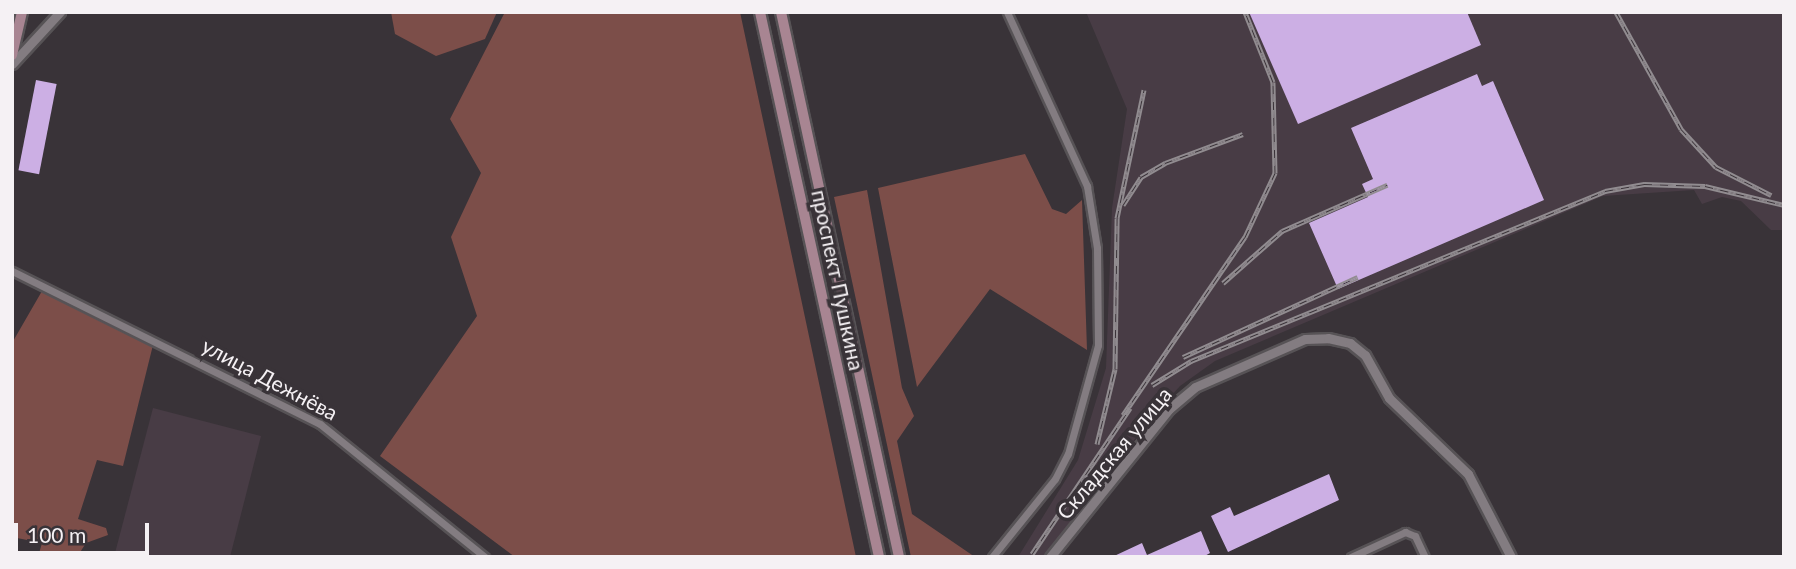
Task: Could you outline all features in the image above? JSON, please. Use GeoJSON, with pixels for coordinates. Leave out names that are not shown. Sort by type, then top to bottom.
{"type":"FeatureCollection","features":[{"type":"Feature","properties":{"kind":"main road"},"geometry":{"type":"LineString","coordinates":[[12,55],[22,12]]}},
{"type":"Feature","properties":{"kind":"main road","name":"проспект Пушкина"},"geometry":{"type":"LineString","coordinates":[[760,12],[879,557]]}},
{"type":"Feature","properties":{"kind":"main road","name":"проспект Пушкина"},"geometry":{"type":"LineString","coordinates":[[781,12],[899,557]]}},
{"type":"Feature","properties":{"kind":"street"},"geometry":{"type":"LineString","coordinates":[[12,64],[60,12]]}},
{"type":"Feature","properties":{"kind":"street"},"geometry":{"type":"LineString","coordinates":[[992,557],[1055,479],[1068,454],[1098,345],[1097,248],[1087,186],[1007,12]]}},
{"type":"Feature","properties":{"kind":"street","name":"улица Дежнёва"},"geometry":{"type":"LineString","coordinates":[[12,271],[320,424],[485,557]]}},
{"type":"Feature","properties":{"kind":"street","name":"Складская улица"},"geometry":{"type":"LineString","coordinates":[[1050,557],[1169,409],[1195,387],[1305,339],[1328,338],[1350,343],[1365,355],[1389,398],[1468,474],[1511,557]]}},
{"type":"Feature","properties":{"kind":"street"},"geometry":{"type":"LineString","coordinates":[[1351,557],[1405,532],[1415,536],[1425,557]]}},
{"type":"Feature","properties":{"kind":"shaded area"},"geometry":{"type":"Polygon","coordinates":[[[391,12],[497,12],[485,39],[436,56],[395,34],[391,12]]]}},
{"type":"Feature","properties":{"kind":"shaded area"},"geometry":{"type":"Polygon","coordinates":[[[505,12],[740,12],[856,557],[515,557],[380,456],[477,316],[451,237],[481,173],[450,119],[505,12]]]}},
{"type":"Feature","properties":{"kind":"shaded area"},"geometry":{"type":"Polygon","coordinates":[[[1086,12],[1784,12],[1784,230],[1771,230],[1741,201],[1722,197],[1702,204],[1694,190],[1603,196],[1215,361],[1180,386],[1152,417],[1043,557],[1018,557],[1078,460],[1106,368],[1112,208],[1127,109],[1086,12]]]}},
{"type":"Feature","properties":{"kind":"shaded area"},"geometry":{"type":"Polygon","coordinates":[[[1025,154],[1052,209],[1066,214],[1082,200],[1087,350],[990,289],[917,387],[878,188],[1025,154]]]}},
{"type":"Feature","properties":{"kind":"shaded area"},"geometry":{"type":"Polygon","coordinates":[[[867,190],[902,388],[914,416],[897,441],[912,514],[975,557],[911,557],[834,197],[867,190]]]}},
{"type":"Feature","properties":{"kind":"shaded area"},"geometry":{"type":"Polygon","coordinates":[[[42,291],[153,345],[123,466],[97,460],[78,519],[106,528],[108,535],[86,543],[77,557],[38,557],[42,543],[12,537],[12,343],[42,291]]]}},
{"type":"Feature","properties":{"kind":"shaded area"},"geometry":{"type":"Polygon","coordinates":[[[153,408],[261,436],[230,557],[114,557],[153,408]]]}},
{"type":"Feature","properties":{"kind":"building"},"geometry":{"type":"Polygon","coordinates":[[[1249,12],[1467,12],[1481,45],[1298,124],[1249,12]]]}},
{"type":"Feature","properties":{"kind":"building"},"geometry":{"type":"Polygon","coordinates":[[[1477,74],[1482,86],[1493,81],[1544,200],[1338,289],[1309,223],[1368,197],[1362,184],[1373,179],[1351,128],[1477,74]]]}},
{"type":"Feature","properties":{"kind":"building"},"geometry":{"type":"Polygon","coordinates":[[[36,80],[57,84],[39,174],[18,170],[36,80]]]}},
{"type":"Feature","properties":{"kind":"building"},"geometry":{"type":"Polygon","coordinates":[[[1329,474],[1339,500],[1228,552],[1211,516],[1230,507],[1234,516],[1329,474]]]}},
{"type":"Feature","properties":{"kind":"building"},"geometry":{"type":"Polygon","coordinates":[[[1201,531],[1210,553],[1203,557],[1112,557],[1142,543],[1147,555],[1201,531]]]}},
{"type":"Feature","properties":{"kind":"railway"},"geometry":{"type":"LineString","coordinates":[[1123,415],[1245,237],[1275,173],[1273,82],[1245,12]]}},
{"type":"Feature","properties":{"kind":"railway"},"geometry":{"type":"LineString","coordinates":[[1616,12],[1681,129],[1716,167],[1771,195]]}},
{"type":"Feature","properties":{"kind":"railway"},"geometry":{"type":"LineString","coordinates":[[1097,444],[1115,369],[1117,218],[1144,90]]}},
{"type":"Feature","properties":{"kind":"railway"},"geometry":{"type":"LineString","coordinates":[[1123,205],[1141,177],[1165,163],[1243,134]]}},
{"type":"Feature","properties":{"kind":"railway"},"geometry":{"type":"LineString","coordinates":[[1152,385],[1191,361],[1605,191],[1644,184],[1705,186],[1784,205]]}},
{"type":"Feature","properties":{"kind":"railway"},"geometry":{"type":"LineString","coordinates":[[1223,283],[1282,231],[1387,185]]}},
{"type":"Feature","properties":{"kind":"railway"},"geometry":{"type":"LineString","coordinates":[[1183,357],[1358,277]]}},
{"type":"Feature","properties":{"kind":"railway"},"geometry":{"type":"LineString","coordinates":[[1032,554],[1130,408]]}}]}
